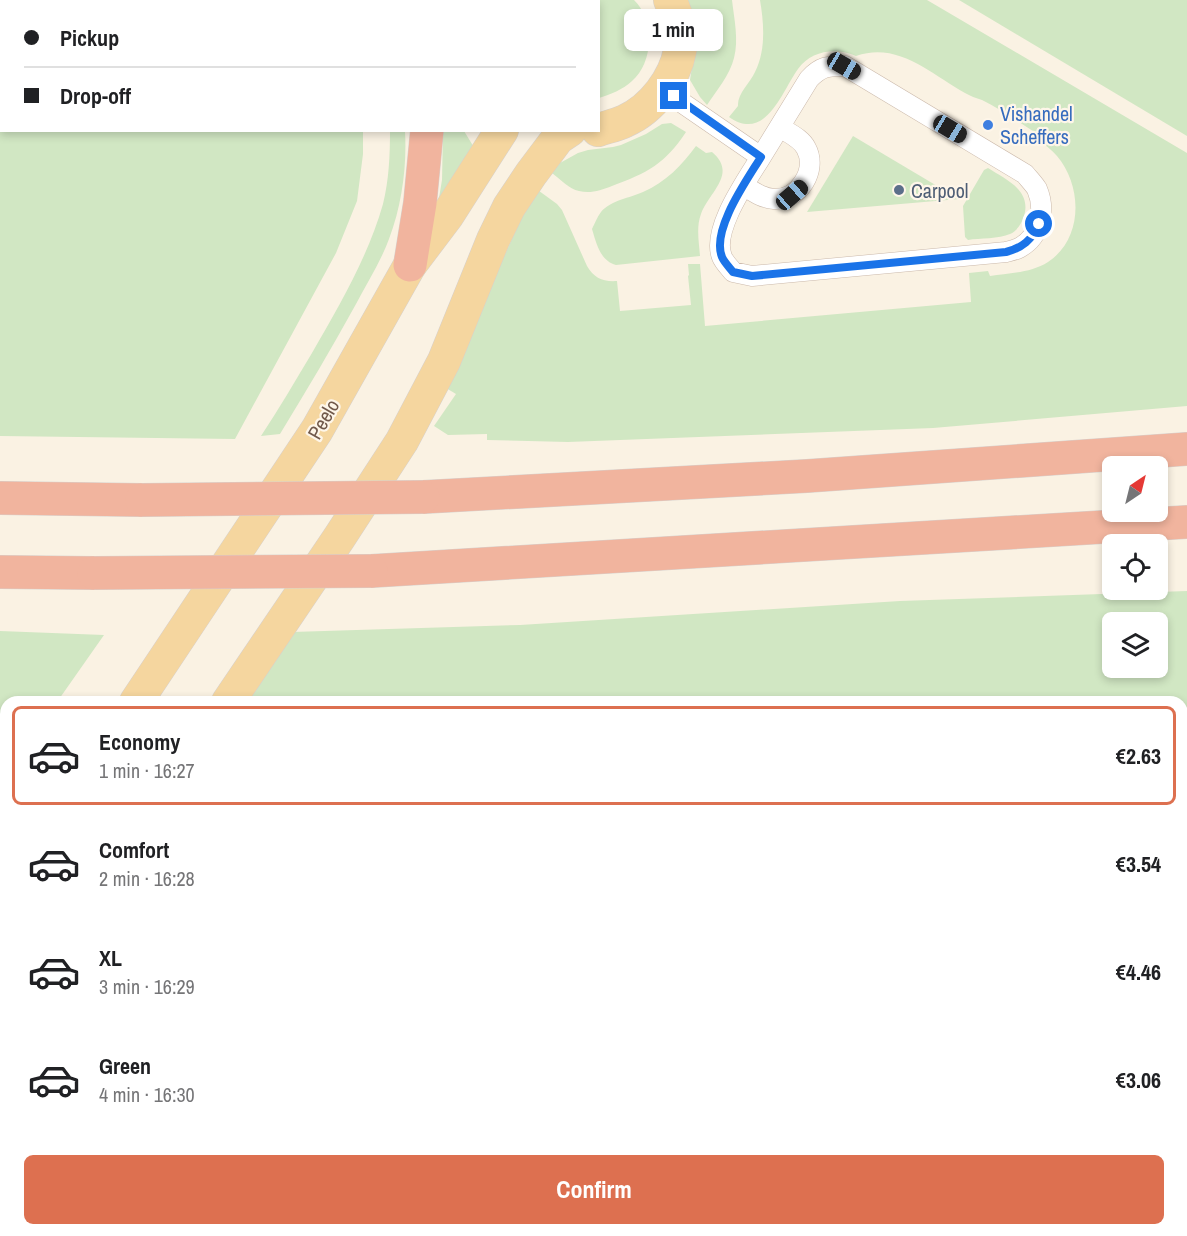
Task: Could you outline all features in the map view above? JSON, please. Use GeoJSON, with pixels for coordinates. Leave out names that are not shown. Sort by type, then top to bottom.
{"type":"FeatureCollection","features":[{"type":"Feature","properties":{"kind":"highway"},"geometry":{"type":"LineString","coordinates":[[410,265],[420,203],[427,132]]}},
{"type":"Feature","properties":{"kind":"highway"},"geometry":{"type":"LineString","coordinates":[[0,498],[142,501],[423,497],[807,476],[1187,449]]}},
{"type":"Feature","properties":{"kind":"highway"},"geometry":{"type":"LineString","coordinates":[[0,572],[371,571],[1180,525]]}},
{"type":"Feature","properties":{"kind":"main road"},"geometry":{"type":"LineString","coordinates":[[600,129],[626,121],[648,107],[674,70],[680,48],[678,19],[670,0]]}},
{"type":"Feature","properties":{"kind":"main road","name":"Peelo"},"geometry":{"type":"LineString","coordinates":[[140,696],[317,430],[410,265],[447,216],[501,132]]}},
{"type":"Feature","properties":{"kind":"main road"},"geometry":{"type":"LineString","coordinates":[[232,696],[402,441],[444,361],[509,207],[558,138],[567,132]]}},
{"type":"Feature","properties":{"kind":"lane"},"geometry":{"type":"LineString","coordinates":[[826,66],[844,66],[1025,174],[1036,187],[1040,197],[1039,224],[1031,238],[1018,249],[1006,252],[752,276],[733,272],[722,256],[720,238],[726,218],[780,127],[815,72],[826,66]]}},
{"type":"Feature","properties":{"kind":"lane"},"geometry":{"type":"LineString","coordinates":[[662,89],[761,157]]}},
{"type":"Feature","properties":{"kind":"lane"},"geometry":{"type":"LineString","coordinates":[[744,186],[760,196],[773,199],[792,195],[802,186],[809,167],[807,149],[794,136],[780,127]]}},
{"type":"Feature","properties":{"kind":"green space"},"geometry":{"type":"Polygon","coordinates":[[[600,0],[634,0],[646,18],[648,52],[645,63],[632,81],[600,98],[600,0]]]}},
{"type":"Feature","properties":{"kind":"green space"},"geometry":{"type":"Polygon","coordinates":[[[688,0],[732,0],[736,36],[734,58],[726,77],[707,105],[690,80],[692,67],[688,0]]]}},
{"type":"Feature","properties":{"kind":"green space"},"geometry":{"type":"Polygon","coordinates":[[[760,0],[927,0],[1187,153],[1187,406],[933,428],[568,442],[487,440],[487,434],[448,435],[434,426],[456,394],[446,388],[449,378],[535,188],[562,210],[587,266],[593,274],[603,280],[617,281],[620,311],[691,305],[688,264],[700,264],[705,326],[971,302],[969,273],[988,271],[990,276],[1027,270],[1041,266],[1060,252],[1073,227],[1075,197],[1066,169],[1055,154],[1040,141],[1041,136],[997,108],[967,94],[927,69],[900,56],[871,53],[856,56],[833,51],[817,54],[798,69],[779,101],[763,119],[753,124],[742,123],[729,117],[738,106],[742,93],[759,64],[763,28],[760,0]]]}},
{"type":"Feature","properties":{"kind":"green space"},"geometry":{"type":"Polygon","coordinates":[[[959,0],[1187,0],[1187,136],[959,0]]]}},
{"type":"Feature","properties":{"kind":"green space"},"geometry":{"type":"Polygon","coordinates":[[[671,123],[686,132],[678,143],[663,160],[645,172],[624,181],[600,190],[583,192],[565,184],[552,173],[560,163],[578,153],[621,145],[662,124],[671,123]]]}},
{"type":"Feature","properties":{"kind":"green space"},"geometry":{"type":"Polygon","coordinates":[[[0,132],[363,132],[363,154],[357,201],[336,253],[235,439],[0,436],[0,132]]]}},
{"type":"Feature","properties":{"kind":"green space"},"geometry":{"type":"Polygon","coordinates":[[[390,132],[405,132],[403,185],[394,226],[386,247],[338,337],[280,434],[261,436],[312,353],[352,281],[377,224],[389,168],[390,132]]]}},
{"type":"Feature","properties":{"kind":"green space"},"geometry":{"type":"Polygon","coordinates":[[[443,132],[465,132],[475,149],[437,210],[442,180],[443,132]]]}},
{"type":"Feature","properties":{"kind":"green space"},"geometry":{"type":"Polygon","coordinates":[[[853,136],[959,199],[807,212],[853,136]]]}},
{"type":"Feature","properties":{"kind":"green space"},"geometry":{"type":"Polygon","coordinates":[[[696,146],[706,153],[712,152],[722,168],[719,183],[699,219],[700,256],[616,265],[606,260],[592,229],[601,212],[615,202],[643,192],[659,183],[679,166],[696,146]]]}},
{"type":"Feature","properties":{"kind":"green space"},"geometry":{"type":"Polygon","coordinates":[[[988,168],[1009,181],[1021,192],[1025,207],[1024,216],[1015,231],[1006,236],[968,240],[965,237],[963,206],[984,170],[988,168]]]}},
{"type":"Feature","properties":{"kind":"green space"},"geometry":{"type":"Polygon","coordinates":[[[1187,591],[1187,696],[248,696],[292,632],[520,625],[900,601],[1102,594],[1102,600],[1168,600],[1168,592],[1187,591]]]}},
{"type":"Feature","properties":{"kind":"green space"},"geometry":{"type":"Polygon","coordinates":[[[0,631],[104,635],[61,696],[0,696],[0,631]]]}},
{"type":"Feature","properties":{"kind":"place","name":"Vishandel Scheffers"},"geometry":{"type":"Point","coordinates":[988,125]}},
{"type":"Feature","properties":{"kind":"place","name":"Carpool"},"geometry":{"type":"Point","coordinates":[899,190]}},
{"type":"Feature","properties":{"kind":"route"},"geometry":{"type":"LineString","coordinates":[[674,96],[761,157],[726,218],[720,238],[722,256],[733,272],[752,276],[1006,252],[1018,249],[1031,238],[1039,224]]}}]}
